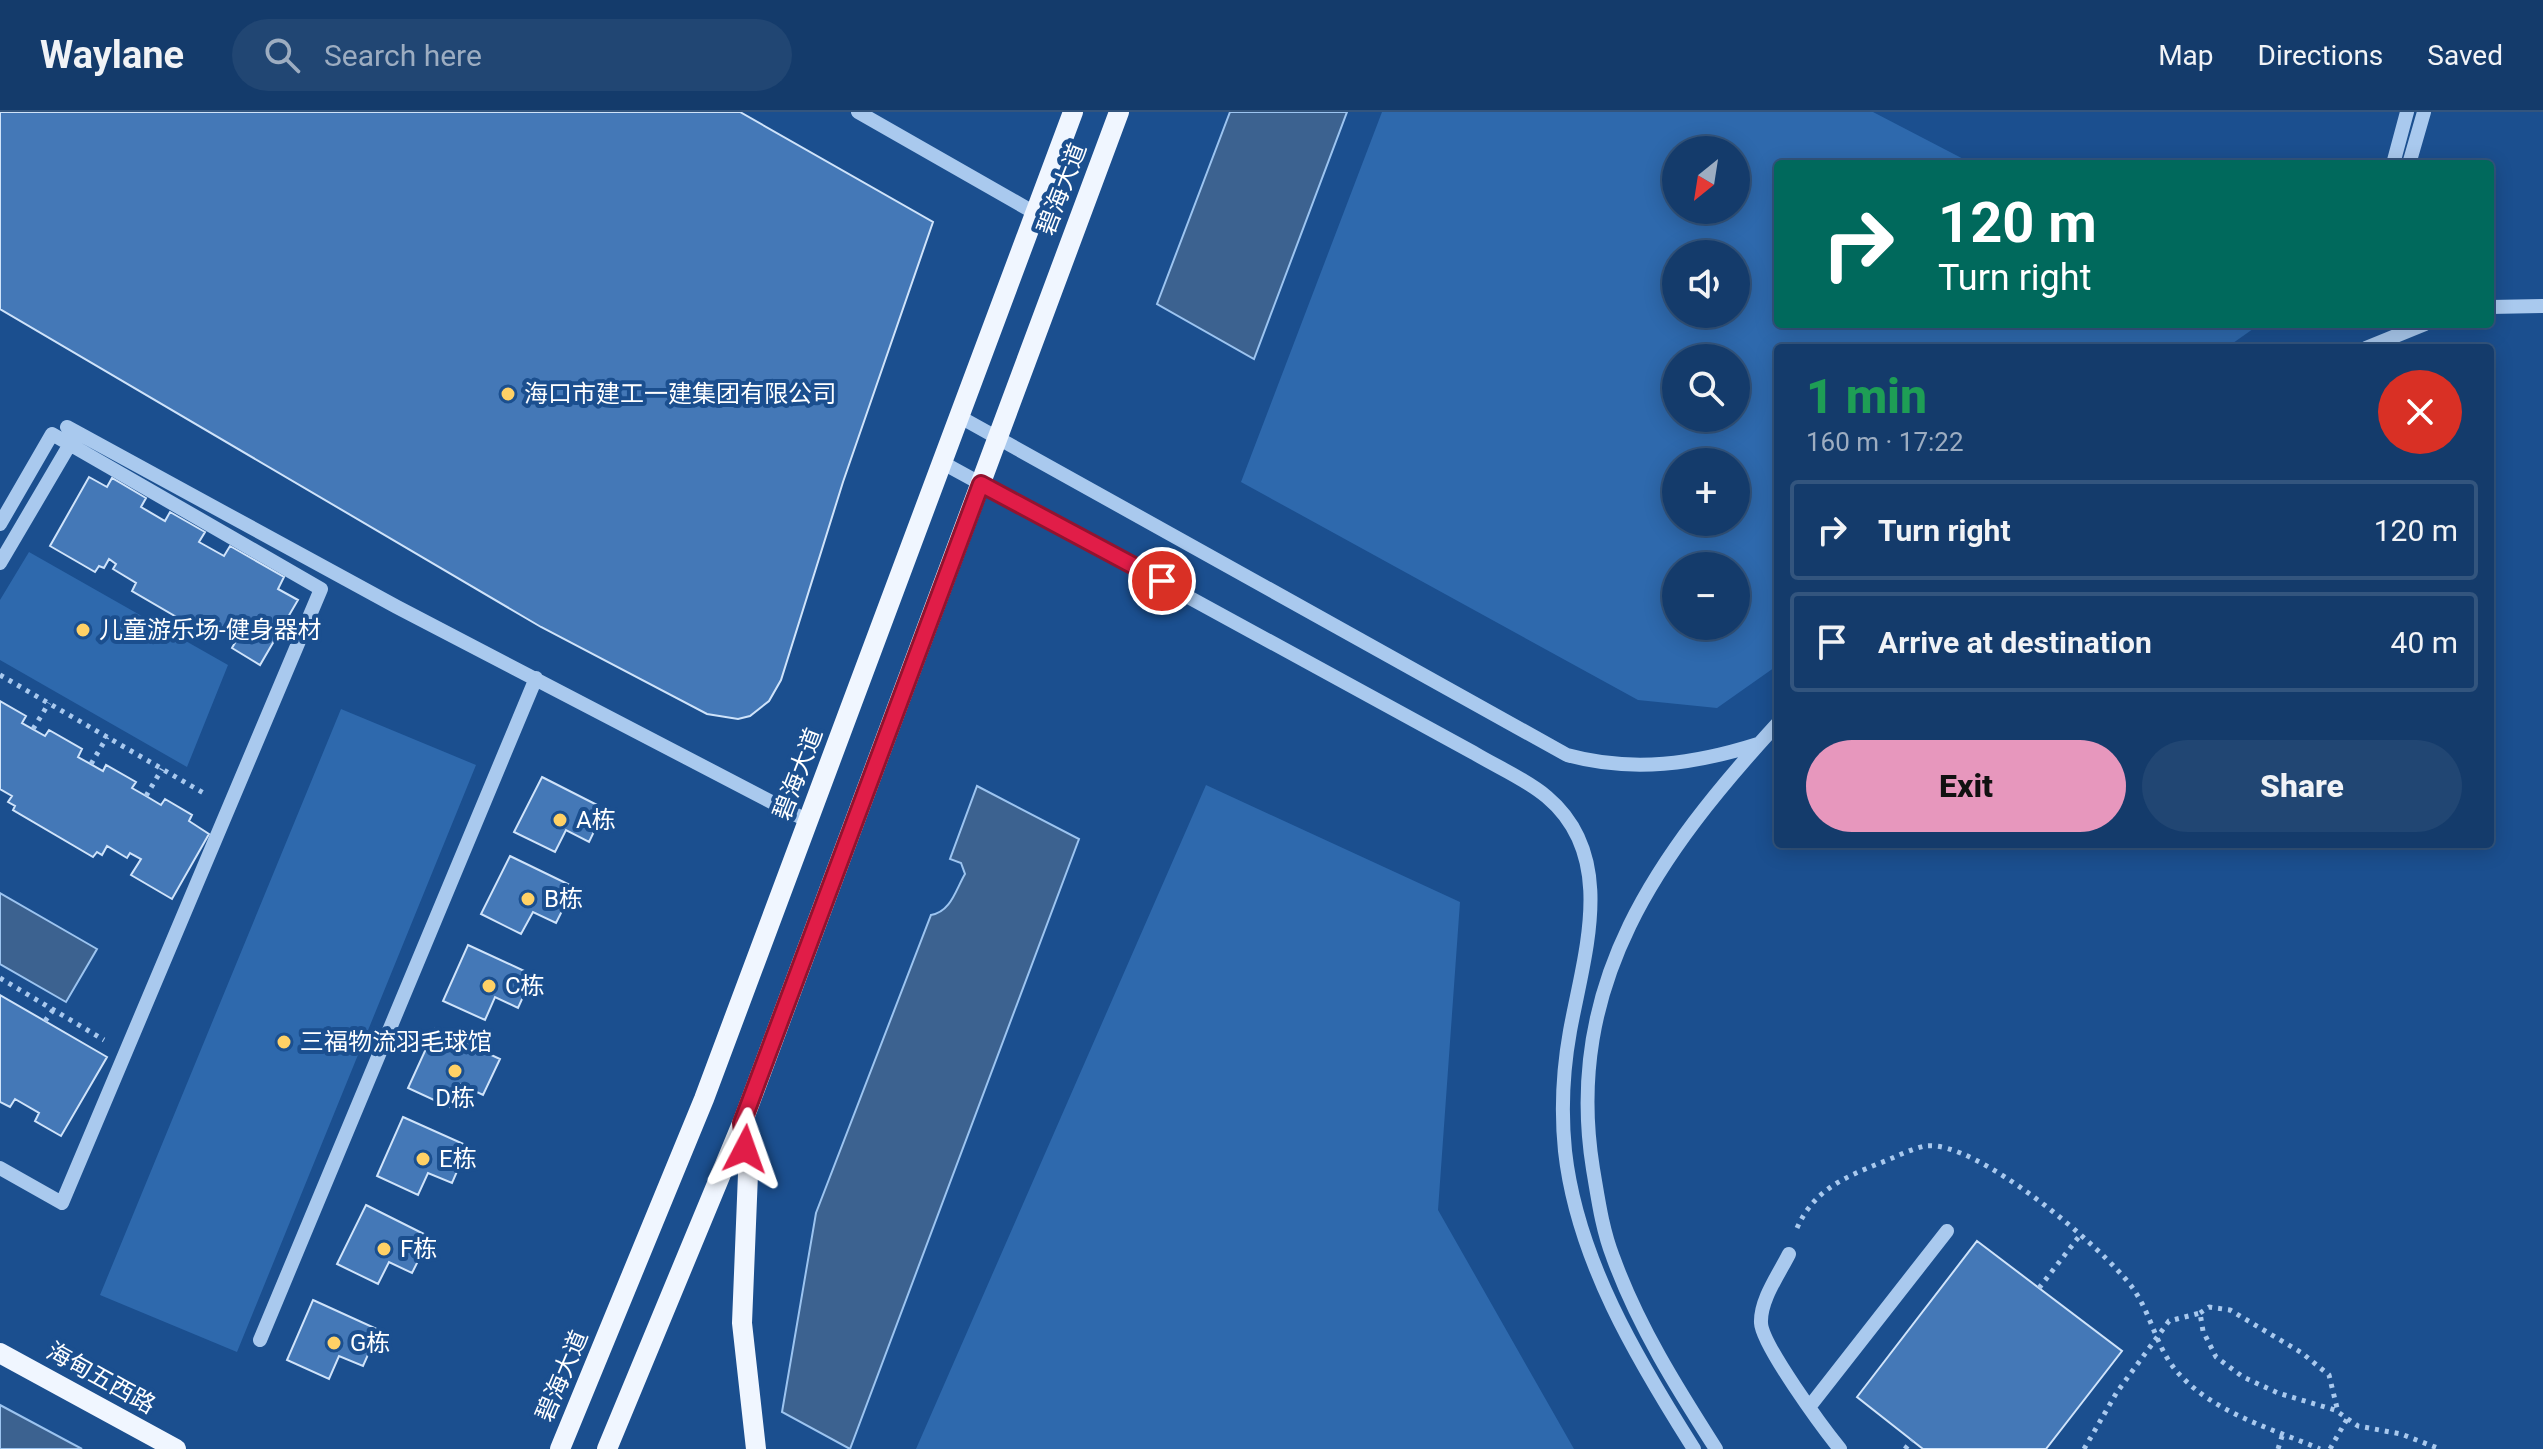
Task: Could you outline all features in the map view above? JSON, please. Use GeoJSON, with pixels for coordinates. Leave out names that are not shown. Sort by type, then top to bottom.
{"type":"FeatureCollection","features":[{"type":"Feature","properties":{"kind":"main road","name":"碧海大道"},"geometry":{"type":"LineString","coordinates":[[560,1449],[698,1113],[1073,112]]}},
{"type":"Feature","properties":{"kind":"main road","name":"碧海大道"},"geometry":{"type":"LineString","coordinates":[[607,1449],[742,1123],[1119,112]]}},
{"type":"Feature","properties":{"kind":"main road"},"geometry":{"type":"LineString","coordinates":[[742,1123],[748,1174],[742,1323],[756,1449]]}},
{"type":"Feature","properties":{"kind":"main road","name":"海甸五西路"},"geometry":{"type":"LineString","coordinates":[[0,1353],[176,1449]]}},
{"type":"Feature","properties":{"kind":"street"},"geometry":{"type":"LineString","coordinates":[[858,112],[1035,213]]}},
{"type":"Feature","properties":{"kind":"street"},"geometry":{"type":"LineString","coordinates":[[2394,160],[2407,112]]}},
{"type":"Feature","properties":{"kind":"street"},"geometry":{"type":"LineString","coordinates":[[2410,160],[2424,112]]}},
{"type":"Feature","properties":{"kind":"street"},"geometry":{"type":"LineString","coordinates":[[2494,307],[2543,306]]}},
{"type":"Feature","properties":{"kind":"street"},"geometry":{"type":"LineString","coordinates":[[2376,344],[2415,328]]}},
{"type":"Feature","properties":{"kind":"street"},"geometry":{"type":"LineString","coordinates":[[960,417],[1567,755],[1599,764],[1691,763],[1758,744]]}},
{"type":"Feature","properties":{"kind":"street"},"geometry":{"type":"LineString","coordinates":[[67,427],[397,607],[808,821]]}},
{"type":"Feature","properties":{"kind":"street"},"geometry":{"type":"LineString","coordinates":[[0,524],[52,434],[321,589],[62,1203],[0,1168]]}},
{"type":"Feature","properties":{"kind":"street"},"geometry":{"type":"LineString","coordinates":[[0,563],[70,444]]}},
{"type":"Feature","properties":{"kind":"street"},"geometry":{"type":"LineString","coordinates":[[943,463],[1474,753],[1547,797],[1573,829],[1585,857],[1593,908],[1569,1034],[1563,1095],[1565,1151],[1576,1208],[1622,1326],[1694,1449]]}},
{"type":"Feature","properties":{"kind":"street"},"geometry":{"type":"LineString","coordinates":[[260,1340],[536,678]]}},
{"type":"Feature","properties":{"kind":"street"},"geometry":{"type":"LineString","coordinates":[[1716,1449],[1677,1388],[1638,1315],[1612,1256],[1599,1206],[1585,1120],[1587,1058],[1598,1002],[1611,961],[1628,928],[1689,830],[1774,727]]}},
{"type":"Feature","properties":{"kind":"street"},"geometry":{"type":"LineString","coordinates":[[1810,1406],[1947,1231]]}},
{"type":"Feature","properties":{"kind":"street"},"geometry":{"type":"LineString","coordinates":[[1789,1254],[1763,1305],[1761,1325],[1770,1345],[1840,1449]]}},
{"type":"Feature","properties":{"kind":"path"},"geometry":{"type":"LineString","coordinates":[[0,675],[229,808]]}},
{"type":"Feature","properties":{"kind":"path"},"geometry":{"type":"LineString","coordinates":[[33,729],[49,703]]}},
{"type":"Feature","properties":{"kind":"path"},"geometry":{"type":"LineString","coordinates":[[91,764],[107,737]]}},
{"type":"Feature","properties":{"kind":"path"},"geometry":{"type":"LineString","coordinates":[[146,796],[162,769]]}},
{"type":"Feature","properties":{"kind":"path"},"geometry":{"type":"LineString","coordinates":[[0,978],[125,1052]]}},
{"type":"Feature","properties":{"kind":"path"},"geometry":{"type":"LineString","coordinates":[[45,1021],[53,1010]]}},
{"type":"Feature","properties":{"kind":"path"},"geometry":{"type":"LineString","coordinates":[[1789,1254],[1800,1220],[1816,1197],[1837,1180],[1927,1146],[1959,1152],[2037,1200],[2081,1234],[2131,1286],[2151,1318],[2161,1352],[2205,1397],[2320,1449]]}},
{"type":"Feature","properties":{"kind":"path"},"geometry":{"type":"LineString","coordinates":[[2039,1288],[2081,1234]]}},
{"type":"Feature","properties":{"kind":"path"},"geometry":{"type":"LineString","coordinates":[[2084,1449],[2117,1392],[2169,1321],[2200,1313],[2209,1307],[2230,1310],[2302,1353],[2329,1375],[2338,1413]]}},
{"type":"Feature","properties":{"kind":"path"},"geometry":{"type":"LineString","coordinates":[[2200,1313],[2203,1331],[2216,1357],[2243,1377],[2278,1393],[2338,1413],[2358,1426],[2401,1434],[2440,1449]]}},
{"type":"Feature","properties":{"kind":"path"},"geometry":{"type":"LineString","coordinates":[[2330,1449],[2347,1419]]}},
{"type":"Feature","properties":{"kind":"path"},"geometry":{"type":"LineString","coordinates":[[2278,1449],[2283,1433]]}},
{"type":"Feature","properties":{"kind":"path"},"geometry":{"type":"LineString","coordinates":[[1905,1449],[1912,1440]]}},
{"type":"Feature","properties":{"kind":"shaded area"},"geometry":{"type":"Polygon","coordinates":[[[1230,112],[1347,112],[1254,359],[1157,304],[1230,112]]]}},
{"type":"Feature","properties":{"kind":"shaded area"},"geometry":{"type":"Polygon","coordinates":[[[1382,112],[1873,112],[1965,160],[1774,160],[1774,328],[2254,328],[2232,344],[1774,344],[1774,668],[1717,708],[1638,700],[1241,482],[1382,112]]]}},
{"type":"Feature","properties":{"kind":"shaded area","name":"儿童游乐场-健身器材"},"geometry":{"type":"Polygon","coordinates":[[[29,552],[228,665],[187,767],[0,660],[0,600],[29,552]]]}},
{"type":"Feature","properties":{"kind":"shaded area","name":"三福物流羽毛球馆"},"geometry":{"type":"Polygon","coordinates":[[[341,709],[476,765],[237,1352],[100,1295],[341,709]]]}},
{"type":"Feature","properties":{"kind":"shaded area"},"geometry":{"type":"Polygon","coordinates":[[[1206,785],[1460,902],[1438,1210],[1574,1449],[916,1449],[1206,785]]]}},
{"type":"Feature","properties":{"kind":"shaded area"},"geometry":{"type":"Polygon","coordinates":[[[977,786],[1079,839],[850,1449],[782,1412],[816,1213],[931,915],[948,905],[965,874],[961,863],[950,859],[977,786]]]}},
{"type":"Feature","properties":{"kind":"shaded area"},"geometry":{"type":"Polygon","coordinates":[[[0,893],[97,949],[66,1002],[0,964],[0,893]]]}},
{"type":"Feature","properties":{"kind":"shaded area"},"geometry":{"type":"Polygon","coordinates":[[[0,1405],[82,1449],[0,1449],[0,1405]]]}},
{"type":"Feature","properties":{"kind":"building","name":"海口市建工一建集团有限公司"},"geometry":{"type":"Polygon","coordinates":[[[0,112],[740,112],[933,222],[843,482],[781,680],[769,701],[750,716],[738,719],[707,714],[541,627],[0,309],[0,112]]]}},
{"type":"Feature","properties":{"kind":"building"},"geometry":{"type":"Polygon","coordinates":[[[89,477],[107,487],[112,478],[146,498],[141,507],[165,521],[170,512],[205,532],[199,542],[224,556],[230,546],[284,577],[278,589],[298,600],[260,665],[232,648],[236,641],[209,625],[204,633],[132,591],[136,583],[113,569],[116,564],[109,559],[104,568],[99,566],[95,572],[50,546],[89,477]]]}},
{"type":"Feature","properties":{"kind":"building"},"geometry":{"type":"Polygon","coordinates":[[[0,701],[26,716],[22,723],[45,736],[49,730],[82,749],[78,757],[103,771],[106,765],[136,782],[132,788],[161,805],[165,799],[192,815],[189,821],[209,834],[172,899],[131,875],[141,859],[130,853],[127,858],[107,846],[102,855],[97,852],[93,857],[13,810],[15,806],[8,802],[12,796],[0,789],[0,701]]]}},
{"type":"Feature","properties":{"kind":"building","name":"A栋"},"geometry":{"type":"Polygon","coordinates":[[[542,777],[605,809],[589,842],[566,830],[555,852],[514,832],[542,777]]]}},
{"type":"Feature","properties":{"kind":"building","name":"B栋"},"geometry":{"type":"Polygon","coordinates":[[[510,856],[574,887],[556,923],[533,912],[521,934],[481,914],[510,856]]]}},
{"type":"Feature","properties":{"kind":"building","name":"C栋"},"geometry":{"type":"Polygon","coordinates":[[[468,945],[533,975],[518,1008],[495,997],[485,1020],[443,1001],[468,945]]]}},
{"type":"Feature","properties":{"kind":"building"},"geometry":{"type":"Polygon","coordinates":[[[0,995],[107,1057],[61,1136],[35,1121],[39,1113],[15,1099],[10,1107],[0,1102],[0,995]]]}},
{"type":"Feature","properties":{"kind":"building","name":"D栋"},"geometry":{"type":"Polygon","coordinates":[[[435,1029],[500,1059],[483,1095],[460,1084],[449,1107],[408,1088],[435,1029]]]}},
{"type":"Feature","properties":{"kind":"building","name":"E栋"},"geometry":{"type":"Polygon","coordinates":[[[403,1117],[468,1146],[452,1183],[428,1173],[418,1195],[377,1176],[403,1117]]]}},
{"type":"Feature","properties":{"kind":"building","name":"F栋"},"geometry":{"type":"Polygon","coordinates":[[[366,1205],[430,1237],[412,1273],[389,1262],[378,1284],[337,1264],[366,1205]]]}},
{"type":"Feature","properties":{"kind":"building"},"geometry":{"type":"Polygon","coordinates":[[[1977,1241],[2122,1351],[2046,1449],[1923,1449],[1857,1397],[1977,1241]]]}},
{"type":"Feature","properties":{"kind":"building","name":"G栋"},"geometry":{"type":"Polygon","coordinates":[[[313,1300],[379,1330],[363,1366],[339,1356],[329,1379],[287,1360],[313,1300]]]}},
{"type":"Feature","properties":{"kind":"place","name":"海口市建工一建集团有限公司"},"geometry":{"type":"Point","coordinates":[508,394]}},
{"type":"Feature","properties":{"kind":"place","name":"儿童游乐场-健身器材"},"geometry":{"type":"Point","coordinates":[83,630]}},
{"type":"Feature","properties":{"kind":"place","name":"A栋"},"geometry":{"type":"Point","coordinates":[560,820]}},
{"type":"Feature","properties":{"kind":"place","name":"B栋"},"geometry":{"type":"Point","coordinates":[528,899]}},
{"type":"Feature","properties":{"kind":"place","name":"C栋"},"geometry":{"type":"Point","coordinates":[489,986]}},
{"type":"Feature","properties":{"kind":"place","name":"三福物流羽毛球馆"},"geometry":{"type":"Point","coordinates":[284,1042]}},
{"type":"Feature","properties":{"kind":"place","name":"D栋"},"geometry":{"type":"Point","coordinates":[455,1071]}},
{"type":"Feature","properties":{"kind":"place","name":"E栋"},"geometry":{"type":"Point","coordinates":[423,1159]}},
{"type":"Feature","properties":{"kind":"place","name":"F栋"},"geometry":{"type":"Point","coordinates":[384,1249]}},
{"type":"Feature","properties":{"kind":"place","name":"G栋"},"geometry":{"type":"Point","coordinates":[334,1343]}},
{"type":"Feature","properties":{"kind":"route"},"geometry":{"type":"LineString","coordinates":[[745,1149],[742,1123],[981,484],[1162,581]]}}]}
